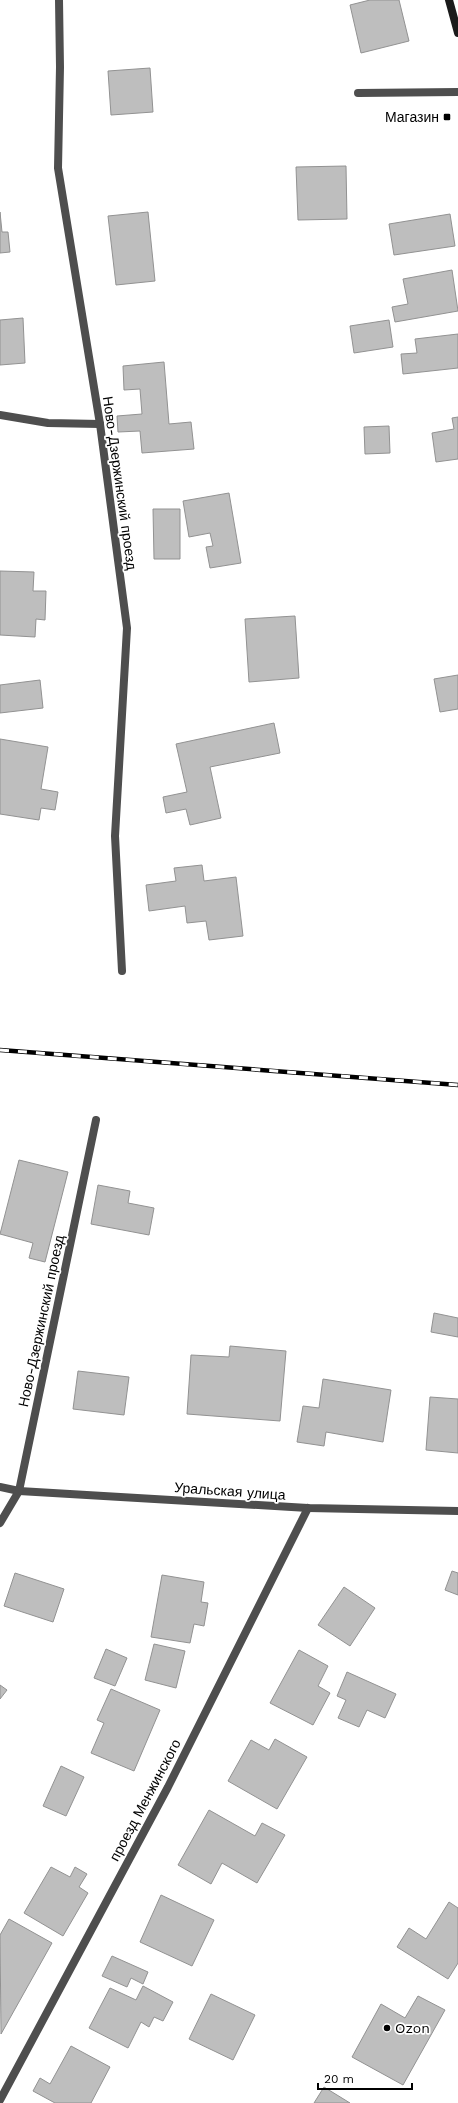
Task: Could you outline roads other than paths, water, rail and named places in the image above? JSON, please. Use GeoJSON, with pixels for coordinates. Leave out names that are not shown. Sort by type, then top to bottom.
{"type":"FeatureCollection","features":[{"type":"Feature","properties":{"kind":"street","name":"Ново-Дзержинский проезд"},"geometry":{"type":"LineString","coordinates":[[59,0],[60,67],[58,168],[100,424],[127,628],[115,836],[122,971]]}},
{"type":"Feature","properties":{"kind":"street"},"geometry":{"type":"LineString","coordinates":[[449,0],[458,33]]}},
{"type":"Feature","properties":{"kind":"street"},"geometry":{"type":"LineString","coordinates":[[358,93],[458,92]]}},
{"type":"Feature","properties":{"kind":"street"},"geometry":{"type":"LineString","coordinates":[[0,415],[48,423],[100,424]]}},
{"type":"Feature","properties":{"kind":"street","name":"Ново-Дзержинский проезд"},"geometry":{"type":"LineString","coordinates":[[0,1523],[19,1490],[96,1120]]}},
{"type":"Feature","properties":{"kind":"street","name":"Уральская улица"},"geometry":{"type":"LineString","coordinates":[[0,1488],[308,1508],[458,1511]]}},
{"type":"Feature","properties":{"kind":"street","name":"проезд Менжинского"},"geometry":{"type":"LineString","coordinates":[[0,2100],[168,1787],[308,1508]]}},
{"type":"Feature","properties":{"kind":"railway"},"geometry":{"type":"LineString","coordinates":[[0,1050],[458,1085]]}},
{"type":"Feature","properties":{"kind":"place","name":"Магазин"},"geometry":{"type":"Point","coordinates":[447,117]}},
{"type":"Feature","properties":{"kind":"place","name":"Ozon"},"geometry":{"type":"Point","coordinates":[387,2028]}}]}
